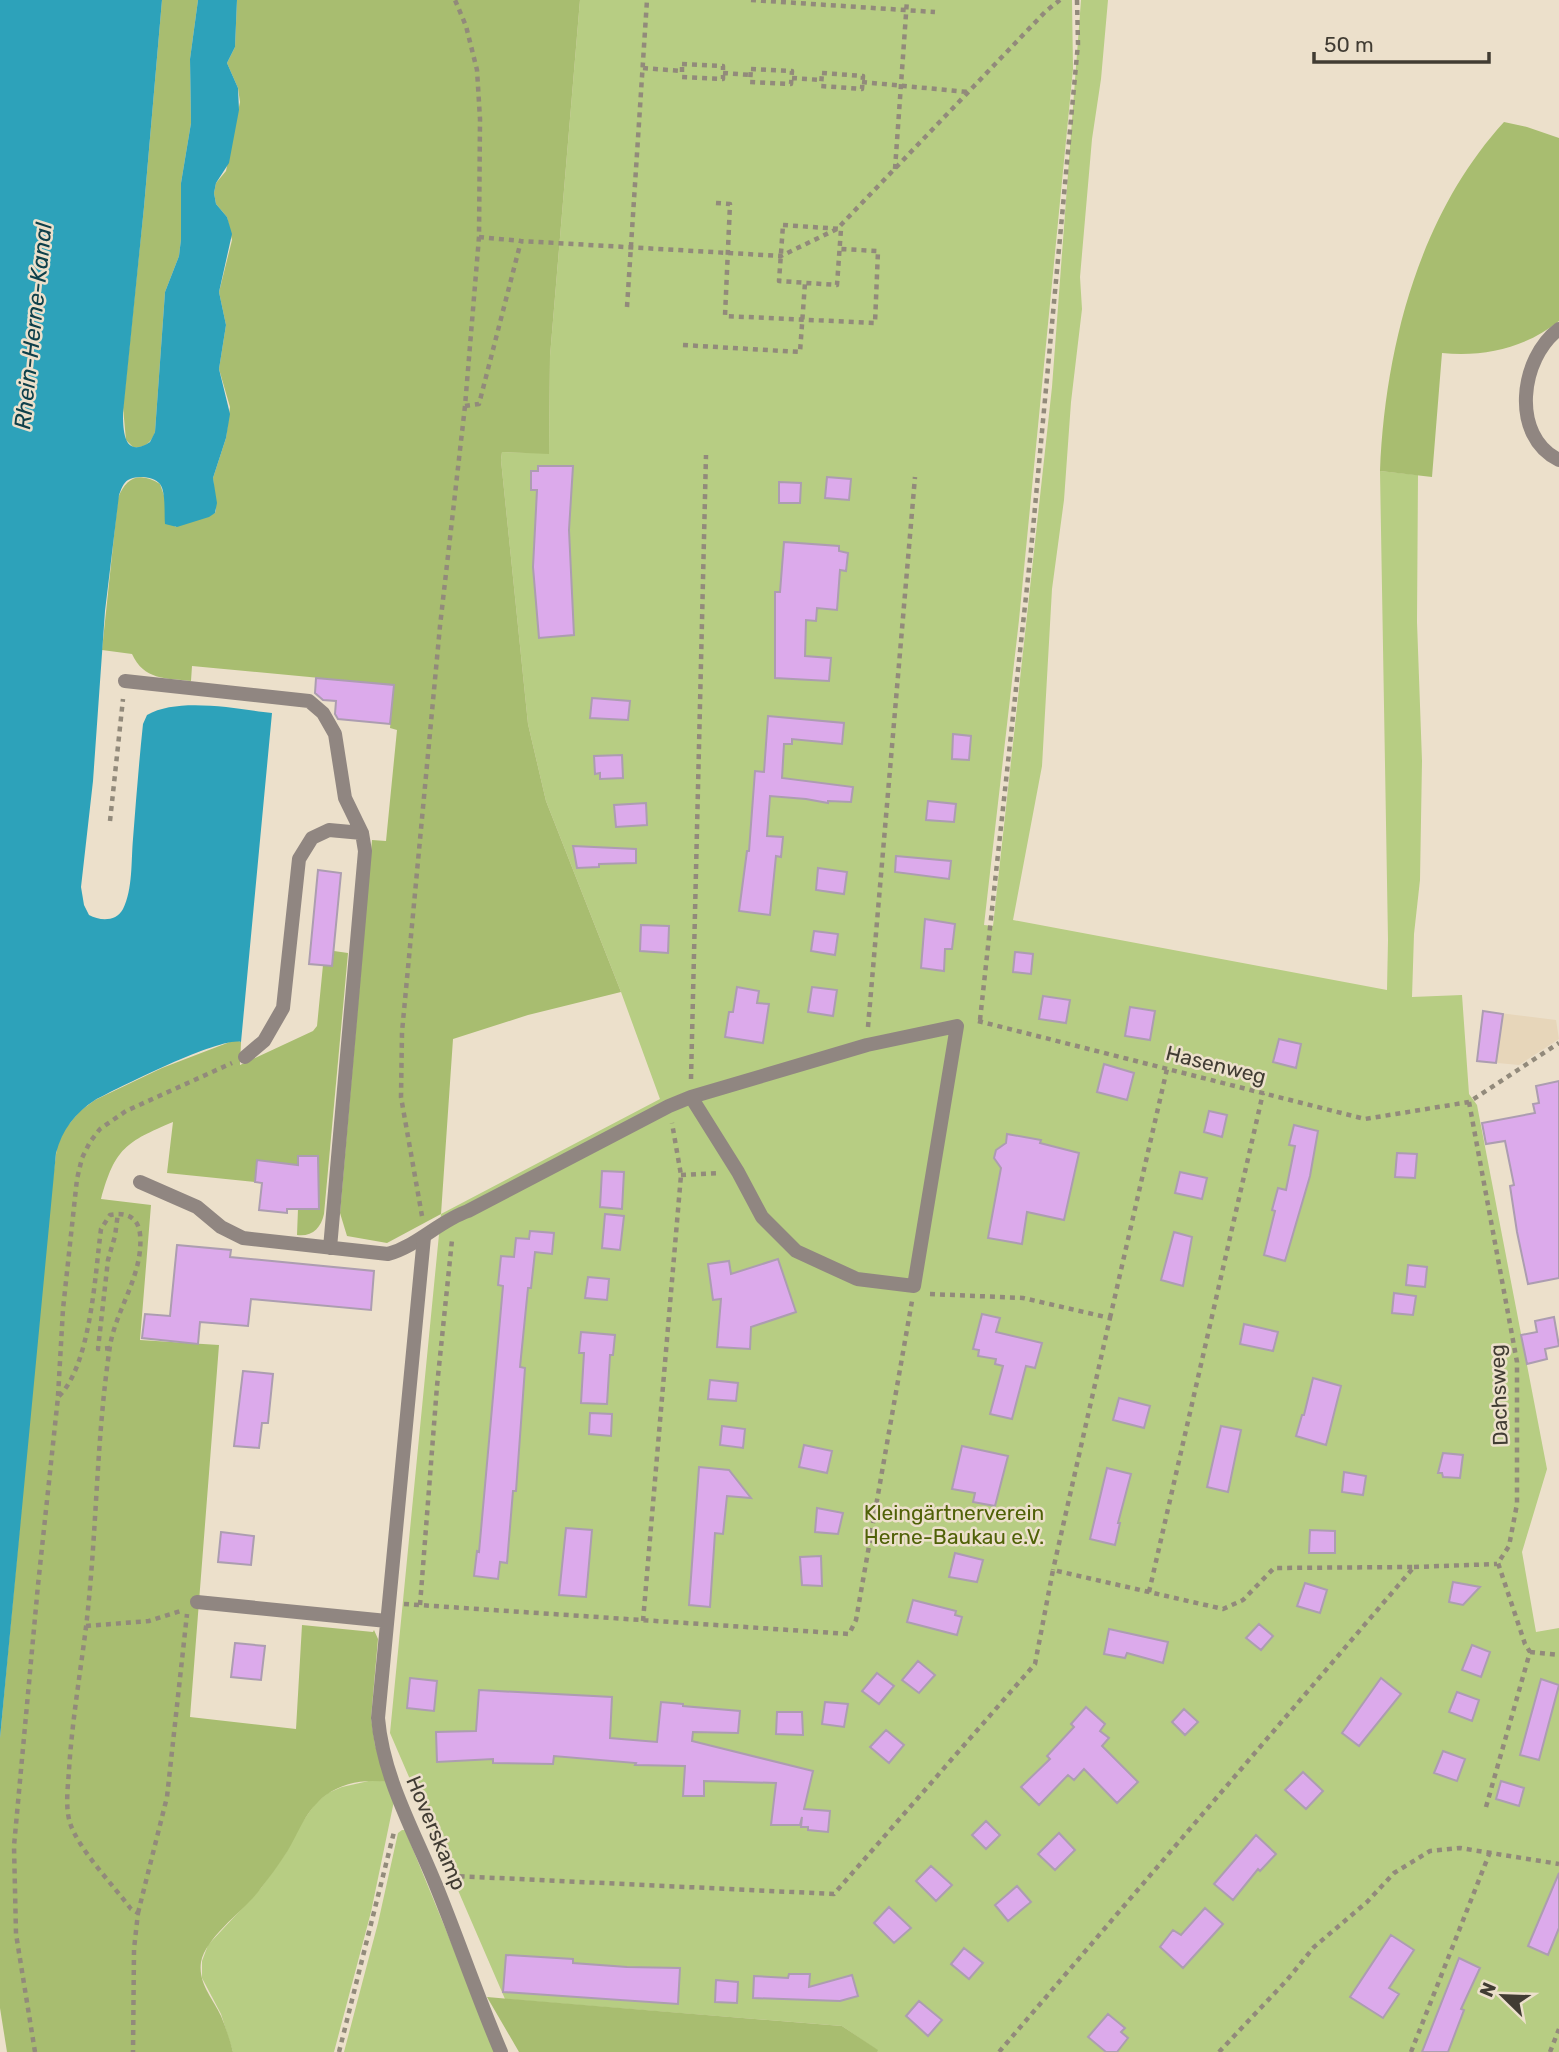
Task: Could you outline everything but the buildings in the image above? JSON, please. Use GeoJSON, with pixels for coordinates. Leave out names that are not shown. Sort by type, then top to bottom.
{"type":"FeatureCollection","features":[{"type":"Feature","properties":{"kind":"street"},"geometry":{"type":"LineString","coordinates":[[1559,329],[1536,357],[1528,378],[1525,404],[1530,430],[1546,454],[1559,460]]}},
{"type":"Feature","properties":{"kind":"street"},"geometry":{"type":"LineString","coordinates":[[124,681],[309,701],[323,713],[335,734],[345,799],[362,833],[365,851],[330,1248]]}},
{"type":"Feature","properties":{"kind":"street"},"geometry":{"type":"LineString","coordinates":[[245,1057],[264,1041],[283,1008],[299,859],[312,838],[329,830],[362,833]]}},
{"type":"Feature","properties":{"kind":"street"},"geometry":{"type":"LineString","coordinates":[[140,1182],[197,1207],[221,1227],[243,1238],[388,1254],[407,1249],[451,1217],[468,1211],[691,1097],[867,1045],[957,1026],[914,1286],[857,1279],[796,1251],[762,1217],[738,1172],[691,1097]]}},
{"type":"Feature","properties":{"kind":"street","name":"Hoverskamp"},"geometry":{"type":"LineString","coordinates":[[424,1237],[378,1718],[380,1745],[473,1987],[501,2052]]}},
{"type":"Feature","properties":{"kind":"street"},"geometry":{"type":"LineString","coordinates":[[197,1602],[387,1621]]}},
{"type":"Feature","properties":{"kind":"path"},"geometry":{"type":"LineString","coordinates":[[424,1237],[401,1097],[402,1032],[440,626],[465,406],[479,237],[480,119],[477,69],[466,26],[455,0]]}},
{"type":"Feature","properties":{"kind":"path"},"geometry":{"type":"LineString","coordinates":[[627,307],[647,0]]}},
{"type":"Feature","properties":{"kind":"path"},"geometry":{"type":"LineString","coordinates":[[751,0],[935,12]]}},
{"type":"Feature","properties":{"kind":"path"},"geometry":{"type":"LineString","coordinates":[[895,169],[907,0]]}},
{"type":"Feature","properties":{"kind":"path"},"geometry":{"type":"LineString","coordinates":[[479,237],[781,256],[837,229],[1046,11],[1060,0]]}},
{"type":"Feature","properties":{"kind":"path"},"geometry":{"type":"LineString","coordinates":[[980,1020],[1031,550],[1078,44],[1077,0]]}},
{"type":"Feature","properties":{"kind":"path"},"geometry":{"type":"LineString","coordinates":[[682,64],[723,66],[723,73],[723,79],[682,77],[682,64]]}},
{"type":"Feature","properties":{"kind":"path"},"geometry":{"type":"LineString","coordinates":[[643,68],[682,71]]}},
{"type":"Feature","properties":{"kind":"path"},"geometry":{"type":"LineString","coordinates":[[751,69],[792,71],[792,78],[791,84],[750,82],[751,69]]}},
{"type":"Feature","properties":{"kind":"path"},"geometry":{"type":"LineString","coordinates":[[723,73],[751,75]]}},
{"type":"Feature","properties":{"kind":"path"},"geometry":{"type":"LineString","coordinates":[[821,73],[863,76],[862,82],[862,89],[821,86],[821,73]]}},
{"type":"Feature","properties":{"kind":"path"},"geometry":{"type":"LineString","coordinates":[[792,78],[821,80]]}},
{"type":"Feature","properties":{"kind":"path"},"geometry":{"type":"LineString","coordinates":[[862,82],[969,92]]}},
{"type":"Feature","properties":{"kind":"path"},"geometry":{"type":"LineString","coordinates":[[716,203],[730,204],[725,316],[875,323],[878,251],[840,248]]}},
{"type":"Feature","properties":{"kind":"path"},"geometry":{"type":"LineString","coordinates":[[783,225],[837,229],[841,229],[838,285],[779,281],[783,225]]}},
{"type":"Feature","properties":{"kind":"path"},"geometry":{"type":"LineString","coordinates":[[465,406],[479,404],[521,241]]}},
{"type":"Feature","properties":{"kind":"path"},"geometry":{"type":"LineString","coordinates":[[683,345],[800,352],[805,283]]}},
{"type":"Feature","properties":{"kind":"path"},"geometry":{"type":"LineString","coordinates":[[691,1097],[706,455]]}},
{"type":"Feature","properties":{"kind":"path"},"geometry":{"type":"LineString","coordinates":[[867,1045],[915,477]]}},
{"type":"Feature","properties":{"kind":"path"},"geometry":{"type":"LineString","coordinates":[[110,821],[124,681]]}},
{"type":"Feature","properties":{"kind":"path","name":"Hasenweg"},"geometry":{"type":"LineString","coordinates":[[957,1026],[980,1020],[1365,1119],[1469,1102]]}},
{"type":"Feature","properties":{"kind":"path"},"geometry":{"type":"LineString","coordinates":[[1469,1102],[1559,1043]]}},
{"type":"Feature","properties":{"kind":"path"},"geometry":{"type":"LineString","coordinates":[[35,2052],[16,1934],[14,1846],[77,1179],[82,1158],[100,1129],[126,1111],[245,1057]]}},
{"type":"Feature","properties":{"kind":"path"},"geometry":{"type":"LineString","coordinates":[[435,1884],[456,1875],[834,1894],[1035,1664],[1167,1069]]}},
{"type":"Feature","properties":{"kind":"path"},"geometry":{"type":"LineString","coordinates":[[1149,1592],[1263,1093]]}},
{"type":"Feature","properties":{"kind":"path","name":"Dachsweg"},"geometry":{"type":"LineString","coordinates":[[1469,1102],[1517,1362],[1517,1504],[1509,1546],[1498,1563]]}},
{"type":"Feature","properties":{"kind":"path"},"geometry":{"type":"LineString","coordinates":[[643,1621],[681,1175],[669,1106]]}},
{"type":"Feature","properties":{"kind":"path"},"geometry":{"type":"LineString","coordinates":[[681,1175],[738,1172]]}},
{"type":"Feature","properties":{"kind":"path"},"geometry":{"type":"LineString","coordinates":[[110,1348],[99,1349],[108,1260],[118,1213]]}},
{"type":"Feature","properties":{"kind":"path"},"geometry":{"type":"LineString","coordinates":[[58,1397],[66,1389],[78,1364],[86,1334],[101,1229],[110,1215],[130,1215],[140,1231],[140,1243],[130,1286],[110,1348],[86,1626],[67,1798],[70,1822],[83,1847],[131,1909],[138,1913]]}},
{"type":"Feature","properties":{"kind":"path"},"geometry":{"type":"LineString","coordinates":[[451,1217],[452,1238],[418,1605],[849,1634],[856,1620],[914,1286],[928,1294],[1023,1298],[1110,1318]]}},
{"type":"Feature","properties":{"kind":"path"},"geometry":{"type":"LineString","coordinates":[[1054,1570],[1223,1609],[1243,1600],[1274,1568],[1415,1567],[1498,1563],[1530,1652],[1486,1807]]}},
{"type":"Feature","properties":{"kind":"path"},"geometry":{"type":"LineString","coordinates":[[999,2052],[1415,1567]]}},
{"type":"Feature","properties":{"kind":"path"},"geometry":{"type":"LineString","coordinates":[[86,1626],[149,1621],[187,1609],[167,1797],[138,1913],[134,1949],[133,2052]]}},
{"type":"Feature","properties":{"kind":"path"},"geometry":{"type":"LineString","coordinates":[[1530,1652],[1559,1655]]}},
{"type":"Feature","properties":{"kind":"path"},"geometry":{"type":"LineString","coordinates":[[339,2052],[391,1837],[397,1825],[406,1817]]}},
{"type":"Feature","properties":{"kind":"path"},"geometry":{"type":"LineString","coordinates":[[1219,2052],[1287,1980],[1314,1947],[1367,1902],[1394,1873],[1430,1851],[1460,1848],[1559,1864]]}},
{"type":"Feature","properties":{"kind":"path"},"geometry":{"type":"LineString","coordinates":[[1411,2052],[1490,1852]]}},
{"type":"Feature","properties":{"kind":"path"},"geometry":{"type":"LineString","coordinates":[[1550,2052],[1559,2029]]}},
{"type":"Feature","properties":{"kind":"shaded area"},"geometry":{"type":"Polygon","coordinates":[[[1483,1011],[1556,1020],[1559,1039],[1519,1065],[1477,1061],[1483,1011]]]}},
{"type":"Feature","properties":{"kind":"green space"},"geometry":{"type":"Polygon","coordinates":[[[162,0],[198,0],[190,59],[191,123],[181,183],[179,256],[165,292],[155,432],[147,444],[133,447],[126,440],[123,407],[162,0]]]}},
{"type":"Feature","properties":{"kind":"green space"},"geometry":{"type":"Polygon","coordinates":[[[237,0],[580,0],[550,356],[549,454],[502,452],[501,460],[528,724],[546,801],[621,992],[528,1015],[453,1039],[441,1214],[387,1243],[347,1236],[340,1213],[372,840],[386,841],[397,730],[390,728],[394,685],[192,666],[191,681],[172,679],[149,673],[137,663],[132,654],[102,650],[118,498],[125,485],[140,477],[160,484],[175,527],[215,513],[216,510],[213,478],[226,438],[230,407],[219,369],[226,325],[219,292],[232,240],[227,217],[216,204],[214,193],[216,183],[226,171],[240,102],[238,88],[227,63],[235,47],[237,0]]]}},
{"type":"Feature","properties":{"kind":"green space","name":"Kleingärtnerverein Herne-Baukau e.V."},"geometry":{"type":"Polygon","coordinates":[[[580,0],[1072,0],[1073,69],[1019,620],[984,925],[993,926],[1052,387],[1081,0],[1108,0],[1092,139],[1080,277],[1082,309],[1071,402],[1064,500],[1052,589],[1042,766],[1013,920],[1387,990],[1380,471],[1418,475],[1417,622],[1422,761],[1420,880],[1414,934],[1412,997],[1462,995],[1469,1094],[1477,1105],[1547,1469],[1522,1552],[1536,1632],[1559,1628],[1559,2052],[877,2052],[842,2026],[505,1999],[390,1733],[441,1214],[660,1099],[546,801],[528,724],[501,460],[502,452],[549,453],[550,356],[580,0]]]}},
{"type":"Feature","properties":{"kind":"green space"},"geometry":{"type":"Polygon","coordinates":[[[1504,122],[1559,138],[1559,321],[1532,338],[1504,349],[1442,353],[1432,477],[1380,471],[1390,378],[1412,285],[1449,198],[1474,159],[1504,122]]]}},
{"type":"Feature","properties":{"kind":"green space"},"geometry":{"type":"Polygon","coordinates":[[[334,951],[348,953],[324,1214],[318,1227],[307,1235],[297,1235],[298,1209],[319,1208],[318,1156],[298,1156],[298,1173],[258,1160],[255,1182],[167,1173],[173,1122],[144,1135],[125,1149],[112,1168],[101,1199],[151,1205],[140,1340],[219,1345],[190,1717],[296,1729],[302,1625],[374,1630],[378,1639],[371,1718],[375,1745],[387,1782],[363,1781],[348,1784],[319,1801],[265,1882],[217,1934],[204,1953],[201,1962],[202,1977],[221,2016],[233,2052],[7,2052],[0,2008],[0,1738],[57,1147],[64,1130],[80,1111],[95,1100],[162,1068],[235,1040],[241,1042],[240,1065],[313,1031],[317,1026],[323,965],[332,966],[334,951]]]}},
{"type":"Feature","properties":{"kind":"green space"},"geometry":{"type":"Polygon","coordinates":[[[373,1780],[387,1782],[394,1801],[371,1912],[334,2052],[233,2052],[221,2014],[202,1978],[202,1961],[208,1945],[261,1888],[286,1853],[315,1804],[328,1793],[342,1787],[373,1780]]]}},
{"type":"Feature","properties":{"kind":"green space"},"geometry":{"type":"Polygon","coordinates":[[[405,1830],[496,2052],[344,2052],[378,1923],[398,1833],[405,1830]]]}},
{"type":"Feature","properties":{"kind":"green space"},"geometry":{"type":"Polygon","coordinates":[[[487,1997],[842,2026],[878,2050],[519,2052],[487,1997]]]}},
{"type":"Feature","properties":{"kind":"water","name":"Rhein-Herne-Kanal"},"geometry":{"type":"Polygon","coordinates":[[[0,0],[162,0],[123,413],[127,441],[135,447],[150,442],[155,432],[165,292],[179,256],[181,239],[181,183],[191,123],[190,59],[198,0],[237,0],[235,47],[227,63],[238,88],[239,110],[229,163],[216,183],[214,193],[216,204],[227,217],[232,234],[219,292],[226,325],[219,369],[230,414],[226,438],[213,478],[217,503],[215,513],[209,517],[177,527],[165,524],[163,492],[154,479],[131,478],[119,495],[105,611],[93,781],[81,887],[89,915],[103,919],[112,918],[120,913],[126,901],[131,875],[143,724],[147,715],[191,705],[272,713],[241,1042],[230,1042],[192,1055],[95,1100],[70,1123],[56,1153],[0,1738],[0,0]]]}}]}
